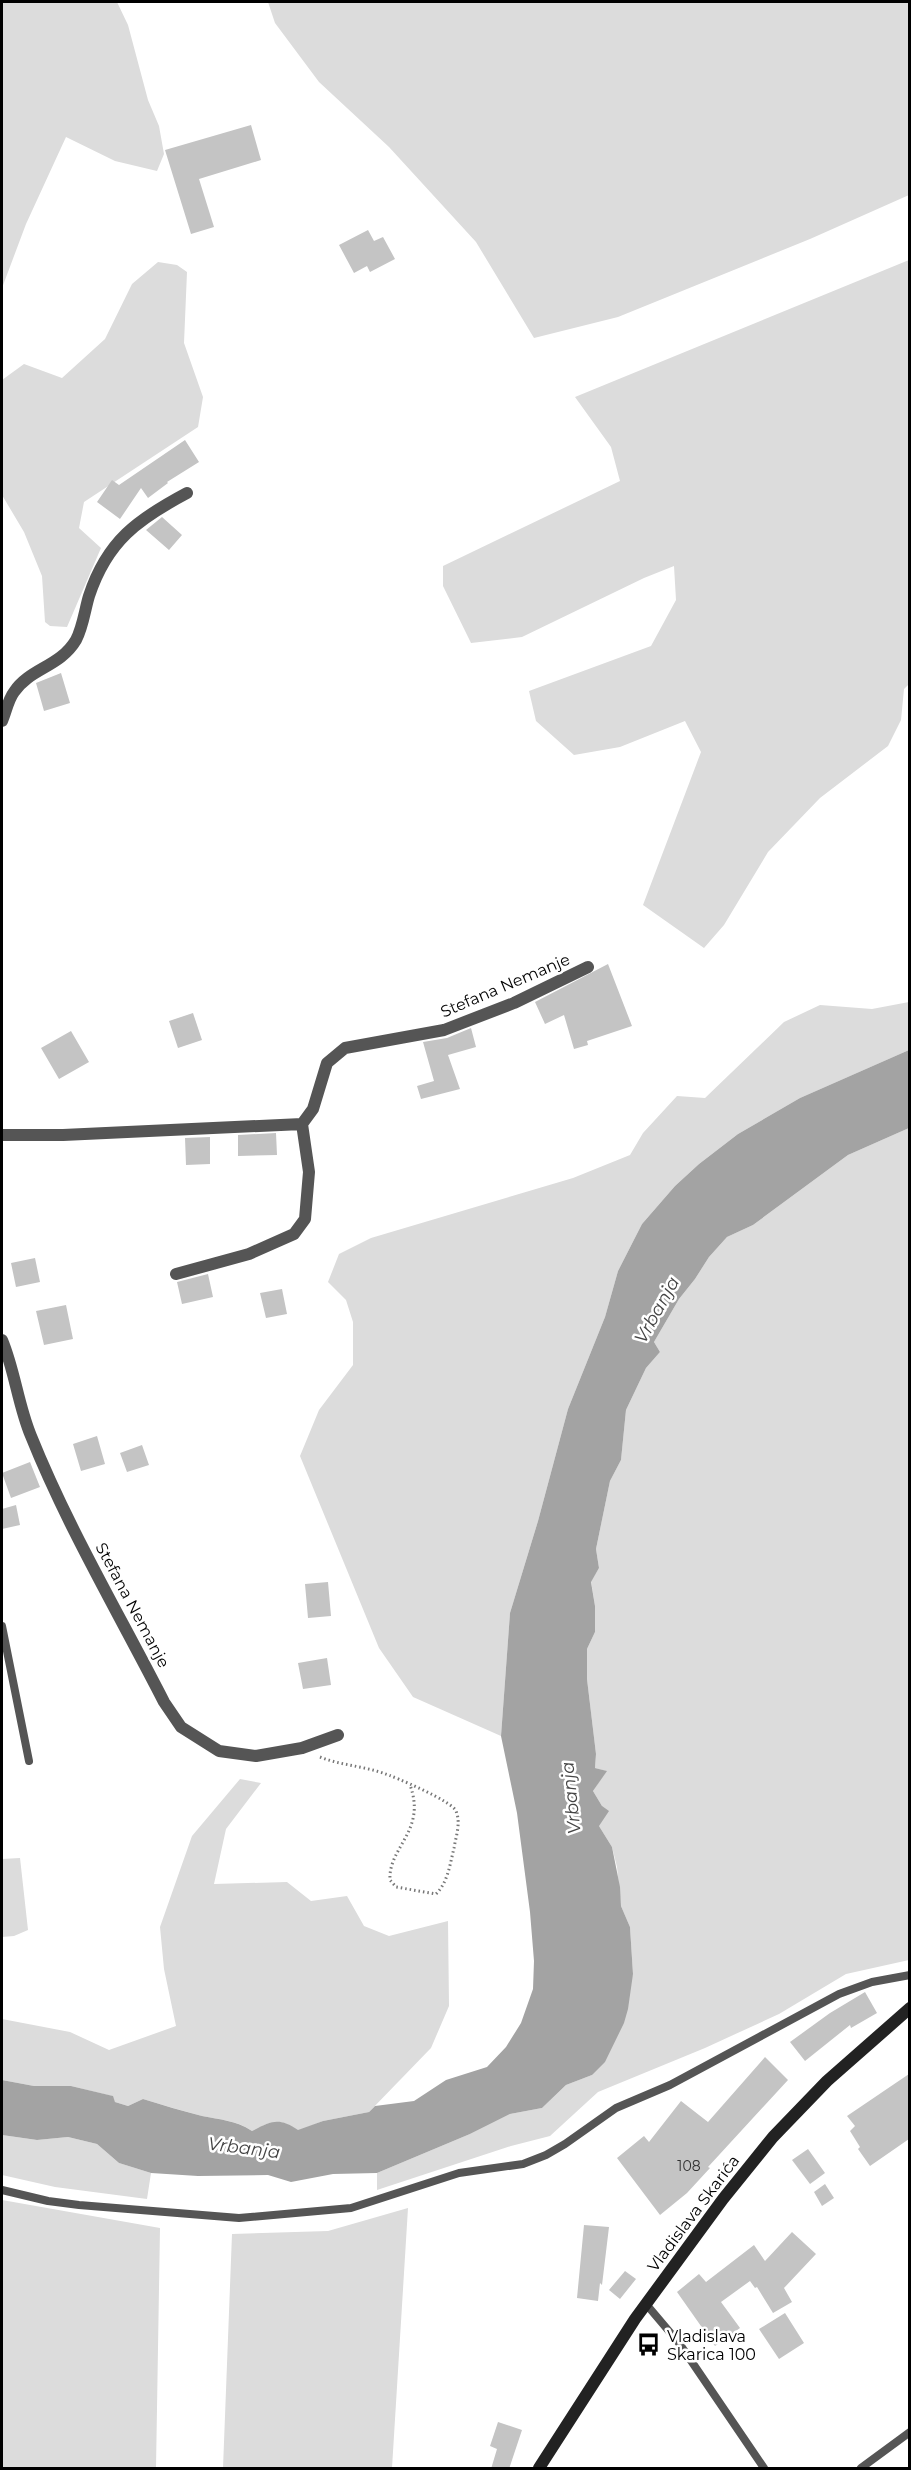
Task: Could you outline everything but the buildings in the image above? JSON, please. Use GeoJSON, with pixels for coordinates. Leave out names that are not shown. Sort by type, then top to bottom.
{"type":"FeatureCollection","features":[{"type":"Feature","properties":{"kind":"street"},"geometry":{"type":"LineString","coordinates":[[2,721],[13,692],[28,677],[57,662],[77,639],[89,595],[103,561],[126,534],[150,513],[187,493]]}},
{"type":"Feature","properties":{"kind":"street","name":"Stefana Nemanje"},"geometry":{"type":"LineString","coordinates":[[302,1124],[313,1109],[327,1063],[345,1048],[444,1030],[514,1003],[588,967]]}},
{"type":"Feature","properties":{"kind":"street"},"geometry":{"type":"LineString","coordinates":[[2,1135],[63,1135],[302,1124],[309,1172],[304,1219],[294,1234],[249,1254],[176,1274]]}},
{"type":"Feature","properties":{"kind":"street","name":"Stefana Nemanje"},"geometry":{"type":"LineString","coordinates":[[2,1340],[30,1434],[59,1501],[164,1702],[181,1727],[219,1751],[256,1756],[299,1748],[338,1735]]}},
{"type":"Feature","properties":{"kind":"street","name":"Vladislava Skarića"},"geometry":{"type":"LineString","coordinates":[[539,2469],[646,2304],[723,2199],[773,2138],[827,2081],[909,2008]]}},
{"type":"Feature","properties":{"kind":"lane"},"geometry":{"type":"LineString","coordinates":[[2,1626],[28,1761]]}},
{"type":"Feature","properties":{"kind":"lane"},"geometry":{"type":"LineString","coordinates":[[2,2190],[48,2201],[79,2205],[239,2218],[351,2208],[459,2174],[523,2164],[546,2155],[616,2108],[670,2085],[838,1994],[872,1982],[909,1975]]}},
{"type":"Feature","properties":{"kind":"lane"},"geometry":{"type":"LineString","coordinates":[[646,2304],[679,2343],[764,2469]]}},
{"type":"Feature","properties":{"kind":"lane"},"geometry":{"type":"LineString","coordinates":[[861,2469],[909,2432]]}},
{"type":"Feature","properties":{"kind":"path"},"geometry":{"type":"LineString","coordinates":[[299,1748],[327,1760],[384,1773],[410,1785],[451,1805],[456,1811],[459,1828],[449,1870],[442,1888],[436,1894],[396,1887],[390,1880],[392,1864],[413,1820],[414,1797],[410,1785]]}},
{"type":"Feature","properties":{"kind":"shaded area"},"geometry":{"type":"Polygon","coordinates":[[[2,2],[117,2],[128,25],[148,100],[159,126],[164,154],[157,171],[115,161],[66,137],[26,224],[2,288],[2,2]]]}},
{"type":"Feature","properties":{"kind":"shaded area"},"geometry":{"type":"Polygon","coordinates":[[[268,2],[909,2],[909,195],[810,239],[618,317],[534,338],[476,242],[389,147],[319,82],[275,23],[268,2]]]}},
{"type":"Feature","properties":{"kind":"shaded area"},"geometry":{"type":"Polygon","coordinates":[[[909,260],[910,683],[904,689],[901,720],[888,746],[820,798],[768,852],[724,925],[704,948],[643,905],[701,752],[685,721],[620,747],[574,755],[536,721],[529,691],[651,646],[676,600],[674,566],[644,578],[522,637],[471,643],[443,586],[443,566],[620,481],[611,447],[575,397],[909,260]]]}},
{"type":"Feature","properties":{"kind":"shaded area"},"geometry":{"type":"Polygon","coordinates":[[[158,262],[177,265],[187,272],[184,343],[203,397],[198,427],[84,502],[79,528],[101,548],[67,627],[50,626],[45,622],[42,576],[24,532],[2,495],[2,380],[24,364],[62,378],[105,339],[132,284],[158,262]]]}},
{"type":"Feature","properties":{"kind":"shaded area"},"geometry":{"type":"Polygon","coordinates":[[[909,1002],[909,1050],[800,1098],[738,1134],[675,1186],[642,1224],[618,1271],[605,1317],[568,1409],[510,1613],[501,1736],[413,1697],[379,1648],[300,1456],[319,1410],[353,1365],[353,1322],[346,1300],[328,1282],[339,1254],[371,1238],[573,1178],[630,1155],[643,1133],[677,1096],[705,1098],[784,1022],[820,1005],[872,1009],[909,1002]]]}},
{"type":"Feature","properties":{"kind":"shaded area"},"geometry":{"type":"Polygon","coordinates":[[[909,1128],[909,1960],[846,1974],[779,2014],[705,2048],[598,2092],[550,2136],[511,2146],[377,2190],[377,2173],[470,2134],[510,2114],[542,2108],[566,2085],[592,2075],[633,1974],[630,1927],[621,1906],[617,1867],[612,1847],[599,1826],[602,1806],[593,1791],[606,1771],[595,1768],[596,1754],[587,1679],[587,1649],[595,1632],[595,1606],[591,1581],[599,1568],[596,1549],[610,1481],[621,1460],[626,1410],[646,1368],[660,1352],[654,1342],[679,1299],[709,1257],[727,1237],[753,1225],[848,1155],[909,1128]]]}},
{"type":"Feature","properties":{"kind":"shaded area"},"geometry":{"type":"Polygon","coordinates":[[[240,1779],[261,1783],[226,1829],[214,1884],[287,1882],[311,1901],[347,1896],[364,1926],[389,1936],[448,1921],[449,2006],[431,2048],[369,2112],[323,2121],[298,2131],[281,2122],[275,2122],[252,2131],[234,2122],[202,2116],[143,2099],[128,2106],[115,2102],[112,2096],[71,2086],[34,2086],[2,2080],[2,2019],[70,2032],[109,2050],[176,2026],[164,1969],[160,1927],[192,1836],[240,1779]]]}},
{"type":"Feature","properties":{"kind":"shaded area"},"geometry":{"type":"Polygon","coordinates":[[[20,1858],[28,1930],[14,1936],[2,1937],[2,1859],[20,1858]]]}},
{"type":"Feature","properties":{"kind":"shaded area"},"geometry":{"type":"Polygon","coordinates":[[[2,2135],[37,2140],[68,2137],[97,2144],[119,2163],[151,2173],[147,2199],[55,2187],[2,2175],[2,2135]]]}},
{"type":"Feature","properties":{"kind":"shaded area"},"geometry":{"type":"Polygon","coordinates":[[[2,2200],[160,2228],[156,2468],[2,2468],[2,2200]]]}},
{"type":"Feature","properties":{"kind":"shaded area"},"geometry":{"type":"Polygon","coordinates":[[[408,2208],[392,2468],[223,2468],[232,2234],[328,2231],[408,2208]]]}},
{"type":"Feature","properties":{"kind":"water","name":"Vrbanja"},"geometry":{"type":"Polygon","coordinates":[[[909,1050],[909,1128],[848,1155],[753,1225],[727,1237],[709,1257],[679,1299],[654,1342],[660,1352],[646,1368],[626,1410],[621,1460],[610,1481],[596,1549],[599,1568],[591,1582],[595,1606],[595,1632],[587,1649],[587,1679],[596,1754],[595,1768],[607,1771],[593,1791],[602,1806],[609,1811],[599,1826],[612,1847],[620,1887],[621,1906],[630,1927],[633,1974],[624,2023],[605,2062],[592,2075],[566,2085],[542,2108],[510,2114],[470,2134],[377,2173],[333,2174],[291,2182],[268,2175],[198,2176],[151,2173],[119,2163],[97,2144],[68,2137],[37,2140],[2,2135],[2,2080],[34,2086],[71,2086],[113,2096],[115,2102],[128,2106],[143,2099],[195,2114],[234,2122],[252,2131],[275,2122],[285,2123],[298,2130],[323,2121],[369,2112],[375,2106],[414,2101],[446,2080],[487,2067],[506,2047],[521,2023],[533,1989],[534,1961],[517,1813],[501,1736],[510,1613],[568,1409],[605,1317],[618,1271],[642,1224],[675,1186],[738,1134],[800,1098],[909,1050]]]}},
{"type":"Feature","properties":{"kind":"place","name":"Vladislava Skarica 100"},"geometry":{"type":"Point","coordinates":[649,2345]}}]}
